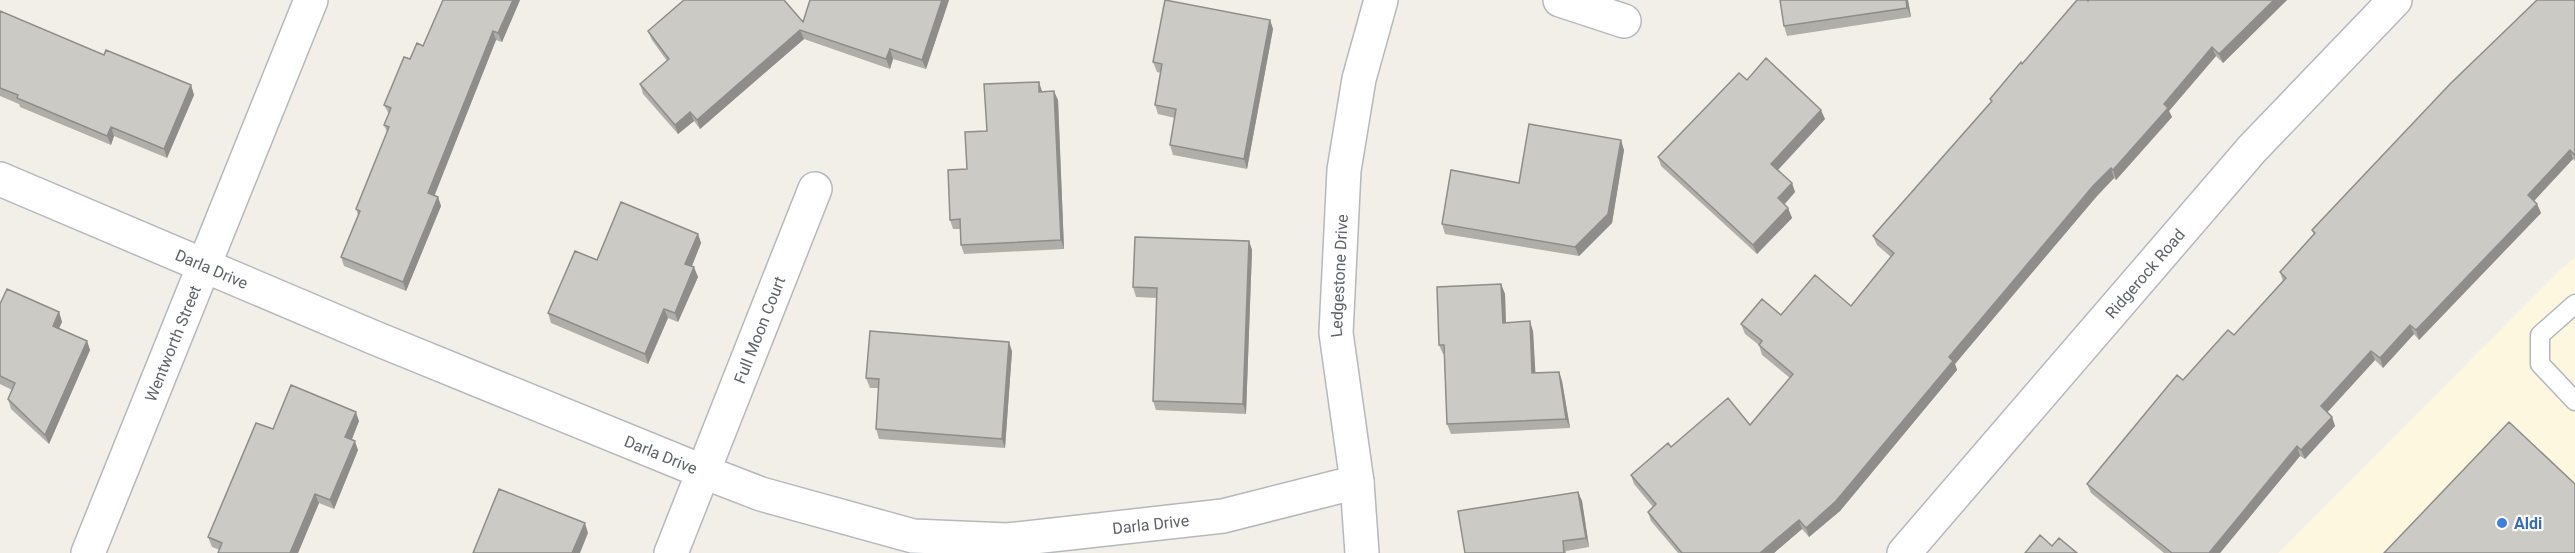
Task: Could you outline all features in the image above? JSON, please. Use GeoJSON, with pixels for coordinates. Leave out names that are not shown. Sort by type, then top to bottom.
{"type":"FeatureCollection","features":[{"type":"Feature","properties":{"kind":"street","name":"Wentworth Street"},"geometry":{"type":"LineString","coordinates":[[88,553],[311,0]]}},
{"type":"Feature","properties":{"kind":"street","name":"Ledgestone Drive"},"geometry":{"type":"LineString","coordinates":[[1362,553],[1357,482],[1336,333],[1344,170],[1359,80],[1381,0]]}},
{"type":"Feature","properties":{"kind":"street"},"geometry":{"type":"LineString","coordinates":[[1560,0],[1624,21]]}},
{"type":"Feature","properties":{"kind":"street","name":"Ridgerock Road"},"geometry":{"type":"LineString","coordinates":[[1904,553],[2252,149],[2395,0]]}},
{"type":"Feature","properties":{"kind":"street","name":"Darla Drive"},"geometry":{"type":"LineString","coordinates":[[0,179],[386,343],[760,494],[913,536],[1007,540],[1223,516],[1357,482]]}},
{"type":"Feature","properties":{"kind":"street","name":"Full Moon Court"},"geometry":{"type":"LineString","coordinates":[[671,553],[815,189]]}},
{"type":"Feature","properties":{"kind":"lane"},"geometry":{"type":"LineString","coordinates":[[2575,304],[2541,335],[2540,364],[2575,402]]}},
{"type":"Feature","properties":{"kind":"shaded area"},"geometry":{"type":"Polygon","coordinates":[[[2575,257],[2575,553],[2278,553],[2562,268],[2575,257]]]}},
{"type":"Feature","properties":{"kind":"building"},"geometry":{"type":"Polygon","coordinates":[[[443,0],[513,0],[498,33],[493,31],[428,193],[438,197],[403,282],[341,257],[360,211],[356,209],[389,127],[384,125],[391,108],[384,105],[404,57],[410,59],[417,43],[423,46],[443,0]]]}},
{"type":"Feature","properties":{"kind":"building"},"geometry":{"type":"Polygon","coordinates":[[[684,0],[784,0],[803,22],[810,0],[942,0],[922,60],[890,49],[886,59],[800,30],[697,120],[690,112],[675,125],[640,84],[669,59],[648,31],[684,0]]]}},
{"type":"Feature","properties":{"kind":"building"},"geometry":{"type":"Polygon","coordinates":[[[1165,0],[1270,20],[1244,159],[1170,145],[1176,109],[1155,105],[1162,64],[1153,62],[1165,0]]]}},
{"type":"Feature","properties":{"kind":"building"},"geometry":{"type":"Polygon","coordinates":[[[1780,0],[1906,0],[1907,8],[1784,26],[1780,0]]]}},
{"type":"Feature","properties":{"kind":"building"},"geometry":{"type":"Polygon","coordinates":[[[2077,0],[2274,0],[2219,54],[2212,47],[2164,104],[2168,108],[2113,170],[2111,168],[2093,186],[1949,357],[1953,361],[1836,501],[1806,528],[1799,520],[1760,553],[1682,553],[1648,512],[1656,504],[1631,475],[1668,443],[1671,447],[1728,398],[1750,425],[1793,374],[1759,345],[1762,341],[1741,324],[1762,299],[1781,315],[1815,275],[1851,306],[1894,253],[1873,236],[1992,101],[1990,99],[2021,62],[2022,64],[2077,0]]]}},
{"type":"Feature","properties":{"kind":"building"},"geometry":{"type":"Polygon","coordinates":[[[2537,0],[2575,0],[2575,155],[2570,150],[2528,195],[2537,204],[2416,330],[2410,325],[2380,358],[2371,351],[2321,406],[2332,417],[2301,450],[2297,446],[2209,553],[2172,553],[2087,484],[2177,375],[2183,380],[2228,330],[2234,335],[2286,278],[2280,272],[2315,233],[2312,230],[2450,84],[2537,0]]]}},
{"type":"Feature","properties":{"kind":"building"},"geometry":{"type":"Polygon","coordinates":[[[0,11],[104,55],[106,50],[191,85],[164,149],[111,127],[107,136],[17,98],[18,95],[0,88],[0,11]]]}},
{"type":"Feature","properties":{"kind":"building"},"geometry":{"type":"Polygon","coordinates":[[[1766,58],[1821,110],[1771,164],[1792,183],[1778,198],[1788,208],[1753,245],[1658,157],[1739,73],[1747,80],[1766,58]]]}},
{"type":"Feature","properties":{"kind":"building"},"geometry":{"type":"Polygon","coordinates":[[[1039,82],[1039,92],[1054,91],[1061,240],[961,245],[960,219],[950,220],[948,170],[967,169],[965,132],[987,131],[984,84],[1039,82]]]}},
{"type":"Feature","properties":{"kind":"building"},"geometry":{"type":"Polygon","coordinates":[[[1529,124],[1621,140],[1608,214],[1575,247],[1442,224],[1451,170],[1519,183],[1529,124]]]}},
{"type":"Feature","properties":{"kind":"building"},"geometry":{"type":"Polygon","coordinates":[[[621,202],[698,234],[685,264],[694,267],[675,313],[664,309],[645,354],[548,313],[575,251],[597,260],[621,202]]]}},
{"type":"Feature","properties":{"kind":"building"},"geometry":{"type":"Polygon","coordinates":[[[1135,237],[1249,241],[1243,404],[1153,401],[1157,288],[1133,287],[1135,237]]]}},
{"type":"Feature","properties":{"kind":"building"},"geometry":{"type":"Polygon","coordinates":[[[1501,284],[1503,323],[1530,321],[1532,373],[1559,372],[1566,419],[1447,424],[1444,345],[1439,345],[1437,287],[1501,284]]]}},
{"type":"Feature","properties":{"kind":"building"},"geometry":{"type":"Polygon","coordinates":[[[7,289],[59,312],[53,326],[87,341],[45,435],[8,399],[15,383],[0,376],[0,304],[7,289]]]}},
{"type":"Feature","properties":{"kind":"building"},"geometry":{"type":"Polygon","coordinates":[[[870,331],[1009,342],[1002,439],[876,429],[879,379],[866,378],[870,331]]]}},
{"type":"Feature","properties":{"kind":"building"},"geometry":{"type":"Polygon","coordinates":[[[291,385],[356,412],[345,437],[355,441],[330,500],[315,494],[290,553],[218,553],[222,543],[208,537],[256,423],[273,429],[291,385]]]}},
{"type":"Feature","properties":{"kind":"building","name":"Aldi"},"geometry":{"type":"Polygon","coordinates":[[[2509,422],[2575,484],[2575,553],[2384,553],[2509,422]]]}},
{"type":"Feature","properties":{"kind":"building"},"geometry":{"type":"Polygon","coordinates":[[[499,489],[585,523],[572,553],[473,553],[499,489]]]}},
{"type":"Feature","properties":{"kind":"building"},"geometry":{"type":"Polygon","coordinates":[[[1578,492],[1586,538],[1563,541],[1564,553],[1465,553],[1458,511],[1578,492]]]}},
{"type":"Feature","properties":{"kind":"building"},"geometry":{"type":"Polygon","coordinates":[[[2040,535],[2052,546],[2059,538],[2077,553],[2025,553],[2040,535]]]}},
{"type":"Feature","properties":{"kind":"place","name":"Aldi"},"geometry":{"type":"Point","coordinates":[2502,523]}}]}
